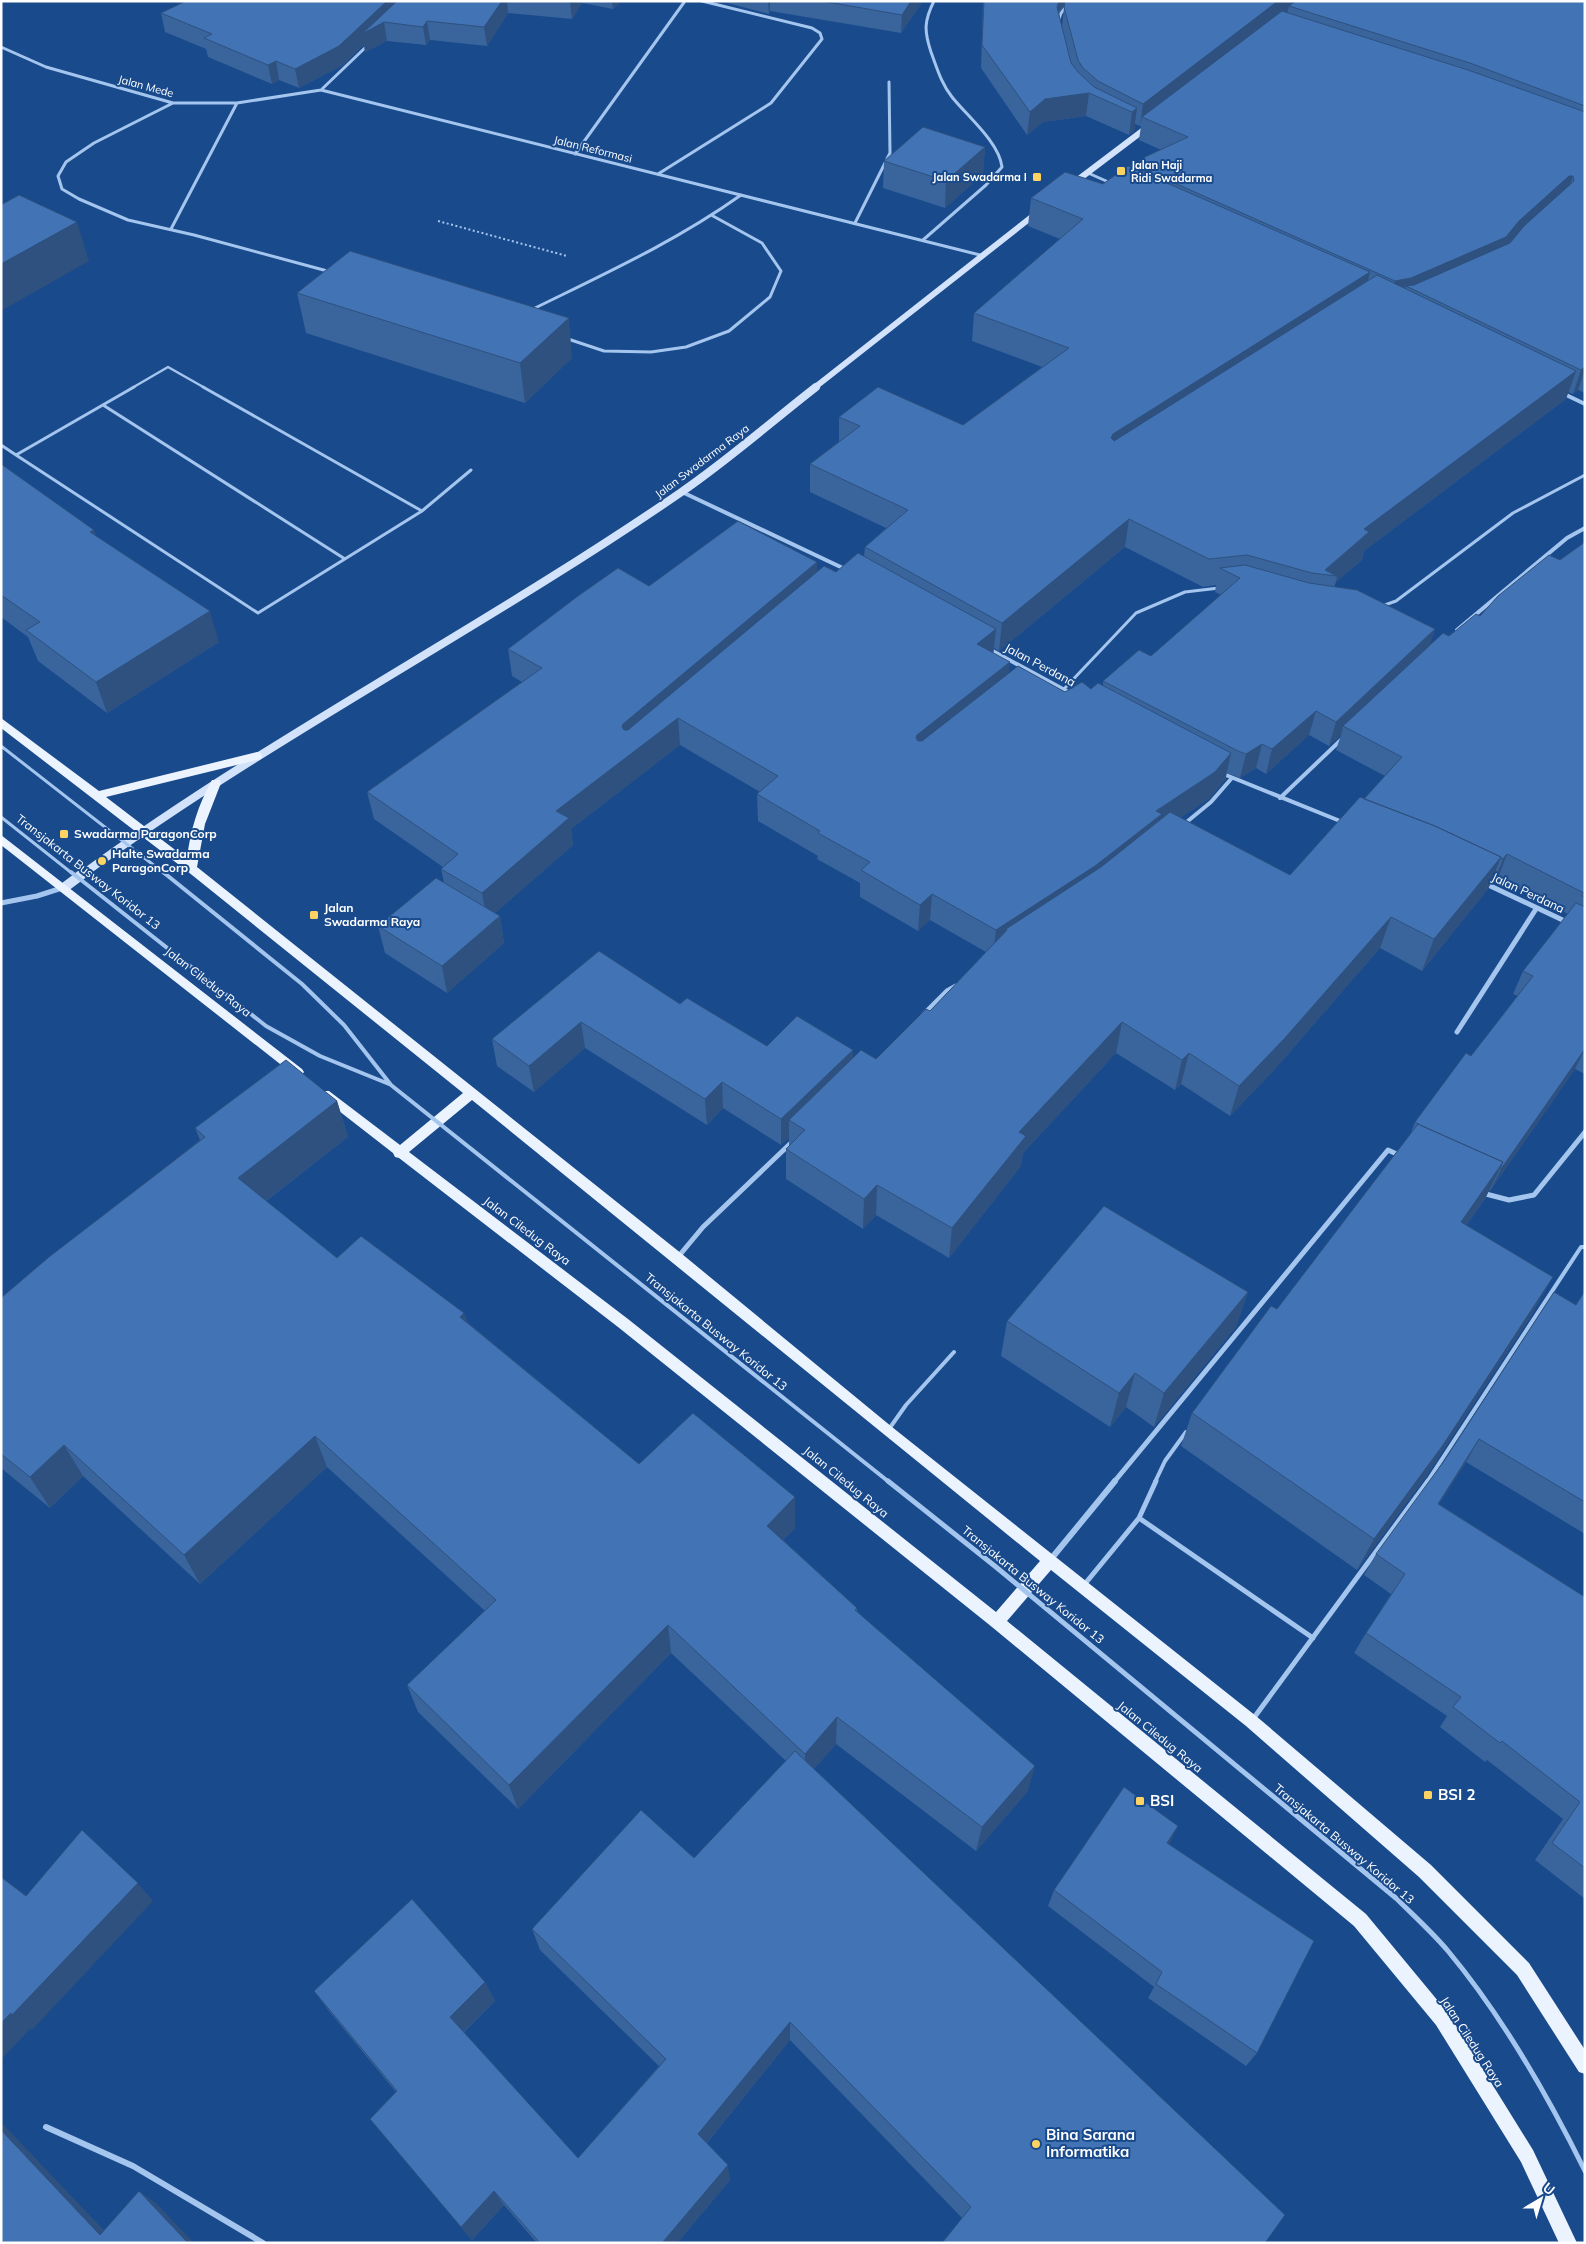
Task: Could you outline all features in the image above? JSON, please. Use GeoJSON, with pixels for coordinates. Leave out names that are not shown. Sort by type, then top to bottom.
{"type":"FeatureCollection","features":[{"type":"Feature","properties":{"kind":"main road"},"geometry":{"type":"LineString","coordinates":[[1067,189],[1139,129],[1158,119]]}},
{"type":"Feature","properties":{"kind":"main road","name":"Jalan Swadarma Raya"},"geometry":{"type":"LineString","coordinates":[[65,887],[142,831],[257,756],[557,574],[682,492],[1044,207]]}},
{"type":"Feature","properties":{"kind":"main road"},"geometry":{"type":"LineString","coordinates":[[1,722],[191,868],[677,1258],[887,1431],[1252,1721],[1426,1871],[1523,1969],[1585,2066]]}},
{"type":"Feature","properties":{"kind":"main road"},"geometry":{"type":"LineString","coordinates":[[91,793],[257,756]]}},
{"type":"Feature","properties":{"kind":"main road"},"geometry":{"type":"LineString","coordinates":[[191,868],[194,838],[202,811],[216,783]]}},
{"type":"Feature","properties":{"kind":"main road","name":"Jalan Ciledug Raya"},"geometry":{"type":"LineString","coordinates":[[1,839],[65,887],[399,1153],[631,1330],[997,1622],[1360,1920],[1442,2019],[1526,2156],[1568,2243]]}},
{"type":"Feature","properties":{"kind":"main road"},"geometry":{"type":"LineString","coordinates":[[399,1153],[472,1093]]}},
{"type":"Feature","properties":{"kind":"main road"},"geometry":{"type":"LineString","coordinates":[[997,1622],[1050,1560]]}},
{"type":"Feature","properties":{"kind":"street"},"geometry":{"type":"LineString","coordinates":[[575,154],[685,1]]}},
{"type":"Feature","properties":{"kind":"street"},"geometry":{"type":"LineString","coordinates":[[658,174],[771,103],[822,40],[820,33],[812,28],[702,1]]}},
{"type":"Feature","properties":{"kind":"street"},"geometry":{"type":"LineString","coordinates":[[923,240],[986,186],[1002,167],[1001,158],[975,122],[951,96],[940,78],[926,36],[926,16],[934,1]]}},
{"type":"Feature","properties":{"kind":"street"},"geometry":{"type":"LineString","coordinates":[[1057,28],[1061,13],[1071,1]]}},
{"type":"Feature","properties":{"kind":"street"},"geometry":{"type":"LineString","coordinates":[[321,90],[371,42]]}},
{"type":"Feature","properties":{"kind":"street","name":"Jalan Mede"},"geometry":{"type":"LineString","coordinates":[[1,47],[46,67],[173,103],[237,103],[321,90]]}},
{"type":"Feature","properties":{"kind":"street"},"geometry":{"type":"LineString","coordinates":[[855,224],[890,153],[889,82]]}},
{"type":"Feature","properties":{"kind":"street","name":"Jalan Reformasi"},"geometry":{"type":"LineString","coordinates":[[321,90],[984,256]]}},
{"type":"Feature","properties":{"kind":"street"},"geometry":{"type":"LineString","coordinates":[[173,103],[94,143],[66,162],[58,176],[62,189],[79,199],[128,220],[338,273]]}},
{"type":"Feature","properties":{"kind":"street"},"geometry":{"type":"LineString","coordinates":[[170,230],[237,103]]}},
{"type":"Feature","properties":{"kind":"street"},"geometry":{"type":"LineString","coordinates":[[1088,173],[1116,185]]}},
{"type":"Feature","properties":{"kind":"street"},"geometry":{"type":"LineString","coordinates":[[528,311],[679,236],[713,216],[741,195]]}},
{"type":"Feature","properties":{"kind":"street"},"geometry":{"type":"LineString","coordinates":[[560,337],[604,351],[651,352],[686,347],[729,331],[770,297],[781,271],[762,244],[713,216]]}},
{"type":"Feature","properties":{"kind":"street"},"geometry":{"type":"LineString","coordinates":[[1558,391],[1585,404]]}},
{"type":"Feature","properties":{"kind":"street"},"geometry":{"type":"LineString","coordinates":[[682,492],[854,574]]}},
{"type":"Feature","properties":{"kind":"street"},"geometry":{"type":"LineString","coordinates":[[1450,637],[1471,617],[1567,538],[1585,528]]}},
{"type":"Feature","properties":{"kind":"street"},"geometry":{"type":"LineString","coordinates":[[838,575],[846,569]]}},
{"type":"Feature","properties":{"kind":"street","name":"Jalan Perdana"},"geometry":{"type":"LineString","coordinates":[[982,645],[1081,698]]}},
{"type":"Feature","properties":{"kind":"street"},"geometry":{"type":"LineString","coordinates":[[1026,680],[1033,674]]}},
{"type":"Feature","properties":{"kind":"street"},"geometry":{"type":"LineString","coordinates":[[1280,798],[1351,731]]}},
{"type":"Feature","properties":{"kind":"street"},"geometry":{"type":"LineString","coordinates":[[1213,769],[1231,779],[1352,826]]}},
{"type":"Feature","properties":{"kind":"street"},"geometry":{"type":"LineString","coordinates":[[1174,831],[1212,802],[1231,779]]}},
{"type":"Feature","properties":{"kind":"street","name":"Jalan Perdana"},"geometry":{"type":"LineString","coordinates":[[1476,880],[1536,909],[1577,926]]}},
{"type":"Feature","properties":{"kind":"street"},"geometry":{"type":"LineString","coordinates":[[1,903],[37,896],[65,887]]}},
{"type":"Feature","properties":{"kind":"street"},"geometry":{"type":"LineString","coordinates":[[1456,1032],[1536,909]]}},
{"type":"Feature","properties":{"kind":"street"},"geometry":{"type":"LineString","coordinates":[[918,1019],[947,992],[962,982]]}},
{"type":"Feature","properties":{"kind":"street"},"geometry":{"type":"LineString","coordinates":[[1475,1190],[1509,1200],[1534,1195],[1585,1132]]}},
{"type":"Feature","properties":{"kind":"street"},"geometry":{"type":"LineString","coordinates":[[677,1258],[703,1228],[796,1137]]}},
{"type":"Feature","properties":{"kind":"street"},"geometry":{"type":"LineString","coordinates":[[1050,1560],[1388,1150],[1406,1158]]}},
{"type":"Feature","properties":{"kind":"street"},"geometry":{"type":"LineString","coordinates":[[46,2127],[133,2166],[263,2243]]}},
{"type":"Feature","properties":{"kind":"lane"},"geometry":{"type":"LineString","coordinates":[[16,455],[168,367],[422,511]]}},
{"type":"Feature","properties":{"kind":"lane"},"geometry":{"type":"LineString","coordinates":[[103,405],[345,559]]}},
{"type":"Feature","properties":{"kind":"lane"},"geometry":{"type":"LineString","coordinates":[[1,445],[258,613],[422,511],[471,470]]}},
{"type":"Feature","properties":{"kind":"lane"},"geometry":{"type":"LineString","coordinates":[[1379,607],[1396,601],[1513,513],[1585,474]]}},
{"type":"Feature","properties":{"kind":"lane"},"geometry":{"type":"LineString","coordinates":[[1064,689],[1136,613],[1185,592],[1222,588]]}},
{"type":"Feature","properties":{"kind":"lane","name":"Transjakarta Busway Koridor 13"},"geometry":{"type":"LineString","coordinates":[[1,746],[119,837],[302,984],[344,1025],[391,1085],[996,1567],[1397,1900],[1452,1955],[1501,2024],[1542,2090],[1585,2171]]}},
{"type":"Feature","properties":{"kind":"lane","name":"Transjakarta Busway Koridor 13"},"geometry":{"type":"LineString","coordinates":[[1,816],[266,1026],[320,1056],[391,1085]]}},
{"type":"Feature","properties":{"kind":"lane"},"geometry":{"type":"LineString","coordinates":[[1252,1721],[1422,1490],[1556,1283],[1581,1247],[1585,1247]]}},
{"type":"Feature","properties":{"kind":"lane"},"geometry":{"type":"LineString","coordinates":[[887,1431],[906,1405],[954,1352]]}},
{"type":"Feature","properties":{"kind":"lane"},"geometry":{"type":"LineString","coordinates":[[1082,1586],[1139,1518],[1165,1461],[1188,1430]]}},
{"type":"Feature","properties":{"kind":"lane"},"geometry":{"type":"LineString","coordinates":[[1139,1518],[1313,1638]]}},
{"type":"Feature","properties":{"kind":"path"},"geometry":{"type":"LineString","coordinates":[[438,221],[614,268]]}},
{"type":"Feature","properties":{"kind":"building"},"geometry":{"type":"Polygon","coordinates":[[[186,1],[387,1],[339,46],[295,69],[276,61],[268,65],[204,38],[212,34],[161,13],[186,1]]]}},
{"type":"Feature","properties":{"kind":"building"},"geometry":{"type":"Polygon","coordinates":[[[397,1],[502,1],[484,27],[427,21],[423,27],[384,22],[362,34],[397,1]]]}},
{"type":"Feature","properties":{"kind":"building"},"geometry":{"type":"Polygon","coordinates":[[[822,1],[911,1],[902,15],[822,1]]]}},
{"type":"Feature","properties":{"kind":"building"},"geometry":{"type":"Polygon","coordinates":[[[984,1],[1059,1],[1057,7],[1071,63],[1094,87],[1137,108],[1132,112],[1089,93],[1045,99],[1030,112],[982,45],[984,1]]]}},
{"type":"Feature","properties":{"kind":"building"},"geometry":{"type":"Polygon","coordinates":[[[1065,1],[1278,1],[1143,104],[1098,81],[1083,68],[1078,60],[1064,7],[1065,1]]]}},
{"type":"Feature","properties":{"kind":"building"},"geometry":{"type":"Polygon","coordinates":[[[1296,1],[1585,1],[1585,106],[1470,63],[1289,6],[1296,1]]]}},
{"type":"Feature","properties":{"kind":"building"},"geometry":{"type":"Polygon","coordinates":[[[1282,11],[1468,70],[1585,112],[1585,367],[1581,370],[1406,286],[1414,285],[1510,243],[1524,226],[1574,181],[1573,176],[1569,176],[1519,221],[1506,237],[1411,278],[1395,281],[1134,165],[1145,157],[1188,137],[1142,117],[1282,11]]]}},
{"type":"Feature","properties":{"kind":"building"},"geometry":{"type":"Polygon","coordinates":[[[923,127],[985,147],[946,181],[884,161],[923,127]]]}},
{"type":"Feature","properties":{"kind":"building"},"geometry":{"type":"Polygon","coordinates":[[[1128,166],[1370,272],[1113,434],[1111,438],[1114,441],[1377,275],[1576,371],[1364,529],[1369,532],[1325,570],[1337,576],[1312,573],[1247,555],[1209,559],[1129,519],[1002,623],[865,547],[908,510],[810,464],[860,426],[839,417],[878,387],[963,425],[1069,348],[974,313],[1083,219],[1031,198],[1065,172],[1103,184],[1128,166]]]}},
{"type":"Feature","properties":{"kind":"building"},"geometry":{"type":"Polygon","coordinates":[[[19,195],[77,222],[1,264],[1,205],[19,195]]]}},
{"type":"Feature","properties":{"kind":"building"},"geometry":{"type":"Polygon","coordinates":[[[350,251],[569,318],[520,363],[297,293],[350,251]]]}},
{"type":"Feature","properties":{"kind":"building"},"geometry":{"type":"Polygon","coordinates":[[[1,464],[94,530],[90,532],[210,611],[96,682],[26,630],[40,622],[1,595],[1,464]]]}},
{"type":"Feature","properties":{"kind":"building"},"geometry":{"type":"Polygon","coordinates":[[[738,521],[817,562],[623,724],[624,730],[628,730],[824,566],[836,572],[858,553],[996,629],[977,644],[1010,662],[917,735],[918,741],[922,741],[1018,666],[1065,692],[1082,682],[1091,689],[1098,683],[1231,753],[1215,772],[1156,811],[1162,814],[1095,866],[996,930],[932,894],[920,905],[861,870],[870,862],[818,833],[820,831],[757,794],[778,776],[678,718],[556,811],[569,818],[482,893],[441,869],[458,854],[367,792],[542,668],[508,649],[578,596],[618,568],[649,586],[738,521]]]}},
{"type":"Feature","properties":{"kind":"building"},"geometry":{"type":"Polygon","coordinates":[[[1585,542],[1585,897],[1582,896],[1584,893],[1507,854],[1503,859],[1435,826],[1364,799],[1402,757],[1343,726],[1443,633],[1449,636],[1476,614],[1480,616],[1498,596],[1549,555],[1560,560],[1585,542]]]}},
{"type":"Feature","properties":{"kind":"building"},"geometry":{"type":"Polygon","coordinates":[[[1245,565],[1309,583],[1357,590],[1435,629],[1336,722],[1316,711],[1272,749],[1262,744],[1246,754],[1103,681],[1139,650],[1151,656],[1240,578],[1220,568],[1245,565]]]}},
{"type":"Feature","properties":{"kind":"building"},"geometry":{"type":"Polygon","coordinates":[[[1360,797],[1435,826],[1501,857],[1434,939],[1391,917],[1285,1038],[1239,1086],[1189,1053],[1182,1060],[1122,1022],[1019,1132],[1026,1136],[952,1228],[877,1185],[864,1199],[786,1149],[805,1130],[789,1120],[861,1050],[876,1059],[926,1009],[930,1011],[1006,929],[1101,867],[1170,812],[1290,875],[1360,797]]]}},
{"type":"Feature","properties":{"kind":"building"},"geometry":{"type":"Polygon","coordinates":[[[436,878],[500,916],[442,966],[378,926],[436,878]]]}},
{"type":"Feature","properties":{"kind":"building"},"geometry":{"type":"Polygon","coordinates":[[[1576,903],[1585,907],[1585,1049],[1500,1169],[1503,1162],[1415,1122],[1466,1053],[1471,1056],[1533,976],[1523,971],[1576,903]]]}},
{"type":"Feature","properties":{"kind":"building"},"geometry":{"type":"Polygon","coordinates":[[[599,951],[680,1004],[687,998],[767,1046],[797,1016],[853,1050],[781,1119],[722,1082],[705,1099],[581,1022],[529,1066],[492,1039],[599,951]]]}},
{"type":"Feature","properties":{"kind":"building"},"geometry":{"type":"Polygon","coordinates":[[[286,1060],[337,1101],[238,1178],[337,1258],[361,1236],[464,1313],[460,1317],[639,1464],[693,1413],[795,1497],[767,1526],[857,1608],[855,1610],[1035,1766],[982,1827],[837,1717],[805,1754],[668,1625],[509,1785],[407,1685],[496,1600],[315,1436],[184,1555],[64,1445],[30,1477],[1,1454],[1,1298],[49,1257],[205,1137],[195,1128],[286,1060]]]}},
{"type":"Feature","properties":{"kind":"building"},"geometry":{"type":"Polygon","coordinates":[[[1418,1124],[1503,1162],[1461,1222],[1553,1277],[1443,1445],[1374,1539],[1192,1413],[1271,1306],[1277,1309],[1418,1124]]]}},
{"type":"Feature","properties":{"kind":"building"},"geometry":{"type":"Polygon","coordinates":[[[1104,1206],[1248,1292],[1164,1393],[1135,1373],[1119,1393],[1007,1321],[1104,1206]]]}},
{"type":"Feature","properties":{"kind":"building"},"geometry":{"type":"Polygon","coordinates":[[[1585,1291],[1585,1502],[1479,1439],[1438,1504],[1585,1597],[1585,1868],[1552,1843],[1580,1802],[1502,1741],[1500,1743],[1453,1707],[1461,1697],[1366,1633],[1405,1574],[1376,1554],[1444,1461],[1554,1292],[1576,1305],[1585,1291]]]}},
{"type":"Feature","properties":{"kind":"building"},"geometry":{"type":"Polygon","coordinates":[[[795,1751],[1285,2215],[1265,2243],[942,2243],[971,2207],[790,2022],[698,2134],[728,2165],[662,2243],[540,2243],[494,2191],[461,2227],[370,2119],[397,2091],[314,1991],[412,1899],[485,1982],[450,2017],[578,2158],[666,2059],[532,1929],[641,1810],[694,1858],[795,1751]]]}},
{"type":"Feature","properties":{"kind":"building"},"geometry":{"type":"Polygon","coordinates":[[[1124,1787],[1178,1826],[1167,1843],[1314,1941],[1257,2053],[1156,1984],[1162,1972],[1054,1890],[1124,1787]]]}},
{"type":"Feature","properties":{"kind":"building"},"geometry":{"type":"Polygon","coordinates":[[[82,1830],[138,1883],[12,2015],[11,2013],[1,2023],[1,1877],[26,1896],[82,1830]]]}},
{"type":"Feature","properties":{"kind":"building"},"geometry":{"type":"Polygon","coordinates":[[[1,2130],[100,2235],[139,2191],[188,2243],[1,2243],[1,2130]]]}},
{"type":"Feature","properties":{"kind":"place","name":"Jalan Haji Ridi Swadarma"},"geometry":{"type":"Point","coordinates":[1121,171]}},
{"type":"Feature","properties":{"kind":"place","name":"Jalan Swadarma I"},"geometry":{"type":"Point","coordinates":[1037,177]}},
{"type":"Feature","properties":{"kind":"place","name":"Swadarma ParagonCorp"},"geometry":{"type":"Point","coordinates":[64,834]}},
{"type":"Feature","properties":{"kind":"place","name":"Halte Swadarma ParagonCorp"},"geometry":{"type":"Point","coordinates":[102,861]}},
{"type":"Feature","properties":{"kind":"place","name":"Jalan Swadarma Raya"},"geometry":{"type":"Point","coordinates":[314,915]}},
{"type":"Feature","properties":{"kind":"place","name":"BSI 2"},"geometry":{"type":"Point","coordinates":[1428,1795]}},
{"type":"Feature","properties":{"kind":"place","name":"BSI"},"geometry":{"type":"Point","coordinates":[1140,1801]}},
{"type":"Feature","properties":{"kind":"place","name":"Bina Sarana Informatika"},"geometry":{"type":"Point","coordinates":[1036,2144]}}]}
